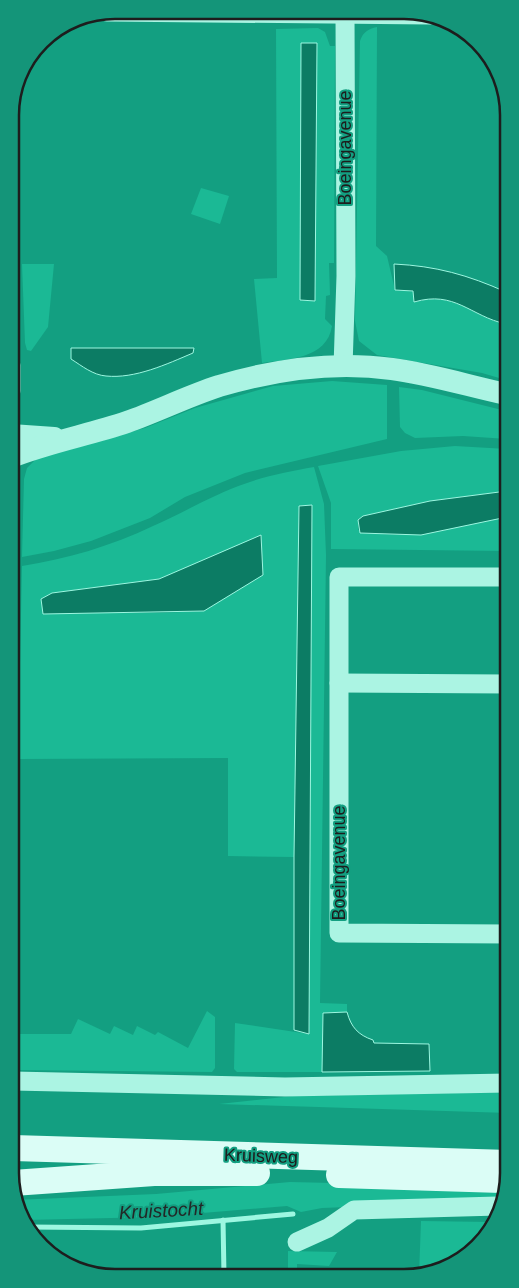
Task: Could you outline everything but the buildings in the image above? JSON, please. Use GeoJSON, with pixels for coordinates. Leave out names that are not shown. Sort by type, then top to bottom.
{"type":"FeatureCollection","features":[{"type":"Feature","properties":{"kind":"main road","name":"Kruisweg"},"geometry":{"type":"LineString","coordinates":[[19,1148],[500,1163]]}},
{"type":"Feature","properties":{"kind":"main road","name":"Kruisweg"},"geometry":{"type":"LineString","coordinates":[[20,1183],[154,1173],[286,1172],[500,1180]]}},
{"type":"Feature","properties":{"kind":"street","name":"Boeingavenue"},"geometry":{"type":"LineString","coordinates":[[343,367],[346,276],[345,19]]}},
{"type":"Feature","properties":{"kind":"street"},"geometry":{"type":"LineString","coordinates":[[19,454],[63,439],[123,423],[201,392],[245,379],[295,370],[343,367],[391,369],[500,393]]}},
{"type":"Feature","properties":{"kind":"street"},"geometry":{"type":"LineString","coordinates":[[19,436],[63,439]]}},
{"type":"Feature","properties":{"kind":"street","name":"Boeingavenue"},"geometry":{"type":"LineString","coordinates":[[500,577],[339,577],[339,934],[500,934]]}},
{"type":"Feature","properties":{"kind":"street"},"geometry":{"type":"LineString","coordinates":[[339,684],[500,684]]}},
{"type":"Feature","properties":{"kind":"street"},"geometry":{"type":"LineString","coordinates":[[19,1081],[284,1087],[500,1083]]}},
{"type":"Feature","properties":{"kind":"street"},"geometry":{"type":"LineString","coordinates":[[296,1242],[328,1228],[354,1210],[494,1206]]}},
{"type":"Feature","properties":{"kind":"green space"},"geometry":{"type":"Polygon","coordinates":[[[377,27],[376,246],[387,256],[395,290],[441,297],[500,322],[500,378],[482,373],[377,355],[359,341],[355,321],[360,41],[366,31],[377,27]]]}},
{"type":"Feature","properties":{"kind":"green space"},"geometry":{"type":"Polygon","coordinates":[[[318,28],[325,32],[330,46],[335,46],[334,263],[329,263],[330,295],[326,296],[325,319],[332,326],[329,337],[315,351],[294,358],[262,363],[254,279],[277,278],[276,29],[318,28]]]}},
{"type":"Feature","properties":{"kind":"green space"},"geometry":{"type":"Polygon","coordinates":[[[201,188],[229,196],[220,224],[191,214],[201,188]]]}},
{"type":"Feature","properties":{"kind":"green space"},"geometry":{"type":"Polygon","coordinates":[[[22,264],[54,264],[48,327],[31,351],[27,350],[25,343],[22,264]]]}},
{"type":"Feature","properties":{"kind":"green space"},"geometry":{"type":"Polygon","coordinates":[[[332,381],[387,385],[387,439],[245,473],[185,497],[150,518],[91,541],[22,557],[24,479],[27,468],[38,457],[145,428],[195,408],[273,386],[332,381]]]}},
{"type":"Feature","properties":{"kind":"green space"},"geometry":{"type":"Polygon","coordinates":[[[399,387],[422,390],[500,410],[500,439],[463,436],[415,438],[405,433],[400,427],[399,387]]]}},
{"type":"Feature","properties":{"kind":"green space"},"geometry":{"type":"Polygon","coordinates":[[[455,446],[500,449],[500,492],[430,501],[363,516],[358,520],[358,530],[376,533],[414,533],[500,518],[500,551],[331,549],[331,503],[318,466],[401,451],[455,446]]]}},
{"type":"Feature","properties":{"kind":"green space"},"geometry":{"type":"Polygon","coordinates":[[[314,467],[324,504],[326,555],[320,1003],[347,1004],[347,1012],[323,1013],[322,1072],[237,1072],[234,1069],[235,1023],[309,1034],[299,506],[294,857],[228,856],[228,758],[19,759],[22,566],[56,560],[105,546],[165,521],[235,487],[280,474],[314,467]],[[261,536],[159,579],[52,593],[41,599],[43,613],[204,611],[261,536]]]}},
{"type":"Feature","properties":{"kind":"green space"},"geometry":{"type":"Polygon","coordinates":[[[207,1011],[215,1017],[215,1068],[212,1072],[19,1070],[19,1034],[71,1034],[78,1019],[110,1034],[114,1026],[133,1035],[137,1026],[155,1035],[158,1032],[188,1048],[207,1011]]]}},
{"type":"Feature","properties":{"kind":"green space"},"geometry":{"type":"Polygon","coordinates":[[[500,1092],[500,1113],[219,1104],[293,1096],[500,1092]]]}},
{"type":"Feature","properties":{"kind":"green space"},"geometry":{"type":"Polygon","coordinates":[[[290,1182],[499,1187],[496,1201],[322,1208],[301,1212],[287,1206],[155,1217],[31,1220],[23,1200],[156,1194],[290,1182]]]}},
{"type":"Feature","properties":{"kind":"green space"},"geometry":{"type":"Polygon","coordinates":[[[421,1221],[486,1222],[476,1236],[457,1253],[435,1264],[419,1268],[421,1221]]]}},
{"type":"Feature","properties":{"kind":"green space"},"geometry":{"type":"Polygon","coordinates":[[[288,1251],[337,1252],[329,1266],[297,1264],[297,1269],[288,1269],[288,1251]]]}},
{"type":"Feature","properties":{"kind":"water"},"geometry":{"type":"Polygon","coordinates":[[[301,43],[317,43],[315,301],[300,300],[301,43]]]}},
{"type":"Feature","properties":{"kind":"water"},"geometry":{"type":"Polygon","coordinates":[[[394,264],[452,272],[500,290],[500,322],[441,299],[414,302],[413,291],[395,290],[394,264]]]}},
{"type":"Feature","properties":{"kind":"water"},"geometry":{"type":"Polygon","coordinates":[[[71,348],[194,348],[193,353],[162,366],[128,375],[106,376],[92,372],[71,359],[71,348]]]}},
{"type":"Feature","properties":{"kind":"water"},"geometry":{"type":"Polygon","coordinates":[[[500,492],[500,518],[421,535],[360,533],[358,520],[363,516],[430,501],[500,492]]]}},
{"type":"Feature","properties":{"kind":"water"},"geometry":{"type":"Polygon","coordinates":[[[312,505],[309,1034],[294,1030],[294,857],[299,506],[312,505]]]}},
{"type":"Feature","properties":{"kind":"water"},"geometry":{"type":"Polygon","coordinates":[[[261,535],[263,575],[204,611],[43,614],[41,599],[52,593],[159,579],[261,535]]]}},
{"type":"Feature","properties":{"kind":"water"},"geometry":{"type":"Polygon","coordinates":[[[347,1012],[356,1030],[363,1036],[373,1040],[374,1043],[429,1044],[430,1071],[322,1072],[323,1013],[347,1012]]]}},
{"type":"Feature","properties":{"kind":"waterway","name":"Kruistocht"},"geometry":{"type":"LineString","coordinates":[[36,1227],[141,1228],[293,1214]]}},
{"type":"Feature","properties":{"kind":"waterway"},"geometry":{"type":"LineString","coordinates":[[223,1220],[224,1269]]}}]}
